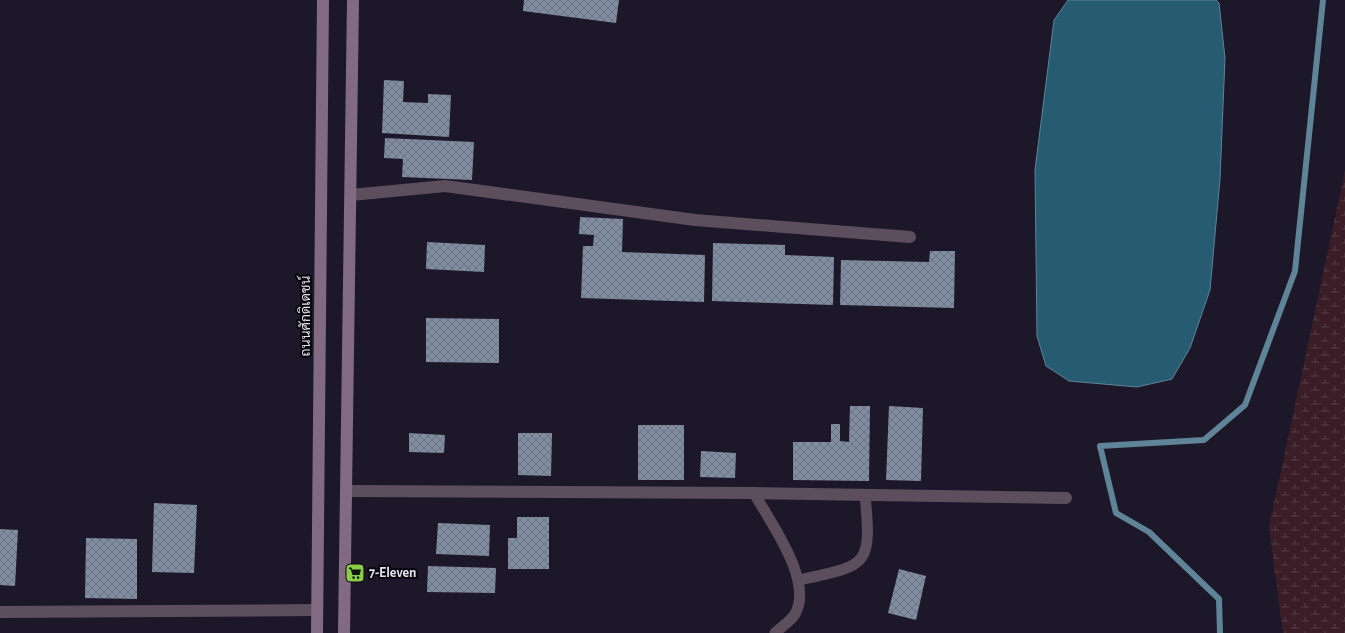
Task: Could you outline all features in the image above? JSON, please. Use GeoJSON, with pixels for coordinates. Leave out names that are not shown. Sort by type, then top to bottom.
{"type":"FeatureCollection","features":[{"type":"Feature","properties":{"kind":"main road","name":"ถนนศักดิเดชน์"},"geometry":{"type":"LineString","coordinates":[[317,633],[320,479],[323,0]]}},
{"type":"Feature","properties":{"kind":"main road"},"geometry":{"type":"LineString","coordinates":[[344,633],[353,0]]}},
{"type":"Feature","properties":{"kind":"street"},"geometry":{"type":"LineString","coordinates":[[351,195],[445,186],[695,220],[910,237]]}},
{"type":"Feature","properties":{"kind":"street"},"geometry":{"type":"LineString","coordinates":[[346,491],[865,494],[1066,498]]}},
{"type":"Feature","properties":{"kind":"street"},"geometry":{"type":"LineString","coordinates":[[0,612],[317,610]]}},
{"type":"Feature","properties":{"kind":"lane"},"geometry":{"type":"LineString","coordinates":[[754,493],[784,548],[799,580],[799,603],[794,614],[775,633]]}},
{"type":"Feature","properties":{"kind":"lane"},"geometry":{"type":"LineString","coordinates":[[799,580],[842,571],[860,561],[866,547],[868,530],[865,494]]}},
{"type":"Feature","properties":{"kind":"green space"},"geometry":{"type":"Polygon","coordinates":[[[1345,171],[1345,633],[1283,633],[1269,527],[1345,171]]]}},
{"type":"Feature","properties":{"kind":"water"},"geometry":{"type":"Polygon","coordinates":[[[1068,0],[1216,0],[1219,3],[1225,58],[1220,179],[1210,290],[1190,348],[1172,379],[1137,387],[1069,381],[1046,366],[1037,336],[1035,170],[1054,20],[1068,0]]]}},
{"type":"Feature","properties":{"kind":"building"},"geometry":{"type":"Polygon","coordinates":[[[524,0],[619,0],[616,23],[523,11],[524,0]]]}},
{"type":"Feature","properties":{"kind":"building"},"geometry":{"type":"Polygon","coordinates":[[[384,80],[404,81],[403,102],[428,103],[428,94],[451,95],[449,137],[382,133],[384,80]]]}},
{"type":"Feature","properties":{"kind":"building"},"geometry":{"type":"Polygon","coordinates":[[[385,138],[474,142],[472,180],[402,177],[403,159],[384,158],[385,138]]]}},
{"type":"Feature","properties":{"kind":"building"},"geometry":{"type":"Polygon","coordinates":[[[580,217],[623,219],[622,252],[705,255],[704,302],[581,298],[583,246],[593,246],[594,235],[579,234],[580,217]]]}},
{"type":"Feature","properties":{"kind":"building"},"geometry":{"type":"Polygon","coordinates":[[[427,242],[485,245],[484,272],[426,269],[427,242]]]}},
{"type":"Feature","properties":{"kind":"building"},"geometry":{"type":"Polygon","coordinates":[[[713,243],[785,245],[785,255],[834,257],[833,305],[712,301],[713,243]]]}},
{"type":"Feature","properties":{"kind":"building"},"geometry":{"type":"Polygon","coordinates":[[[930,251],[955,251],[954,308],[840,305],[841,260],[929,262],[930,251]]]}},
{"type":"Feature","properties":{"kind":"building"},"geometry":{"type":"Polygon","coordinates":[[[426,318],[499,319],[499,363],[426,362],[426,318]]]}},
{"type":"Feature","properties":{"kind":"building"},"geometry":{"type":"Polygon","coordinates":[[[850,406],[870,406],[869,481],[793,480],[793,442],[831,442],[831,424],[840,424],[840,441],[849,442],[850,406]]]}},
{"type":"Feature","properties":{"kind":"building"},"geometry":{"type":"Polygon","coordinates":[[[889,406],[923,408],[921,481],[886,480],[889,406]]]}},
{"type":"Feature","properties":{"kind":"building"},"geometry":{"type":"Polygon","coordinates":[[[638,425],[684,425],[684,480],[638,480],[638,425]]]}},
{"type":"Feature","properties":{"kind":"building"},"geometry":{"type":"Polygon","coordinates":[[[409,433],[445,435],[444,453],[409,452],[409,433]]]}},
{"type":"Feature","properties":{"kind":"building"},"geometry":{"type":"Polygon","coordinates":[[[518,433],[552,433],[551,476],[518,475],[518,433]]]}},
{"type":"Feature","properties":{"kind":"building"},"geometry":{"type":"Polygon","coordinates":[[[701,451],[736,453],[735,478],[700,477],[701,451]]]}},
{"type":"Feature","properties":{"kind":"building"},"geometry":{"type":"Polygon","coordinates":[[[154,503],[197,505],[194,573],[152,572],[154,503]]]}},
{"type":"Feature","properties":{"kind":"building"},"geometry":{"type":"Polygon","coordinates":[[[517,517],[549,517],[549,569],[508,569],[508,538],[517,538],[517,517]]]}},
{"type":"Feature","properties":{"kind":"building"},"geometry":{"type":"Polygon","coordinates":[[[438,523],[490,525],[489,556],[436,554],[438,523]]]}},
{"type":"Feature","properties":{"kind":"building"},"geometry":{"type":"Polygon","coordinates":[[[0,529],[18,530],[15,586],[0,585],[0,529]]]}},
{"type":"Feature","properties":{"kind":"building"},"geometry":{"type":"Polygon","coordinates":[[[86,538],[137,539],[137,599],[85,598],[86,538]]]}},
{"type":"Feature","properties":{"kind":"building"},"geometry":{"type":"Polygon","coordinates":[[[428,566],[496,568],[495,593],[427,592],[428,566]]]}},
{"type":"Feature","properties":{"kind":"building"},"geometry":{"type":"Polygon","coordinates":[[[899,569],[926,576],[916,620],[888,613],[899,569]]]}},
{"type":"Feature","properties":{"kind":"waterway"},"geometry":{"type":"LineString","coordinates":[[1220,633],[1219,599],[1149,532],[1116,513],[1100,446],[1204,440],[1245,405],[1295,271],[1323,0]]}},
{"type":"Feature","properties":{"kind":"place","name":"7-Eleven"},"geometry":{"type":"Point","coordinates":[355,573]}}]}
